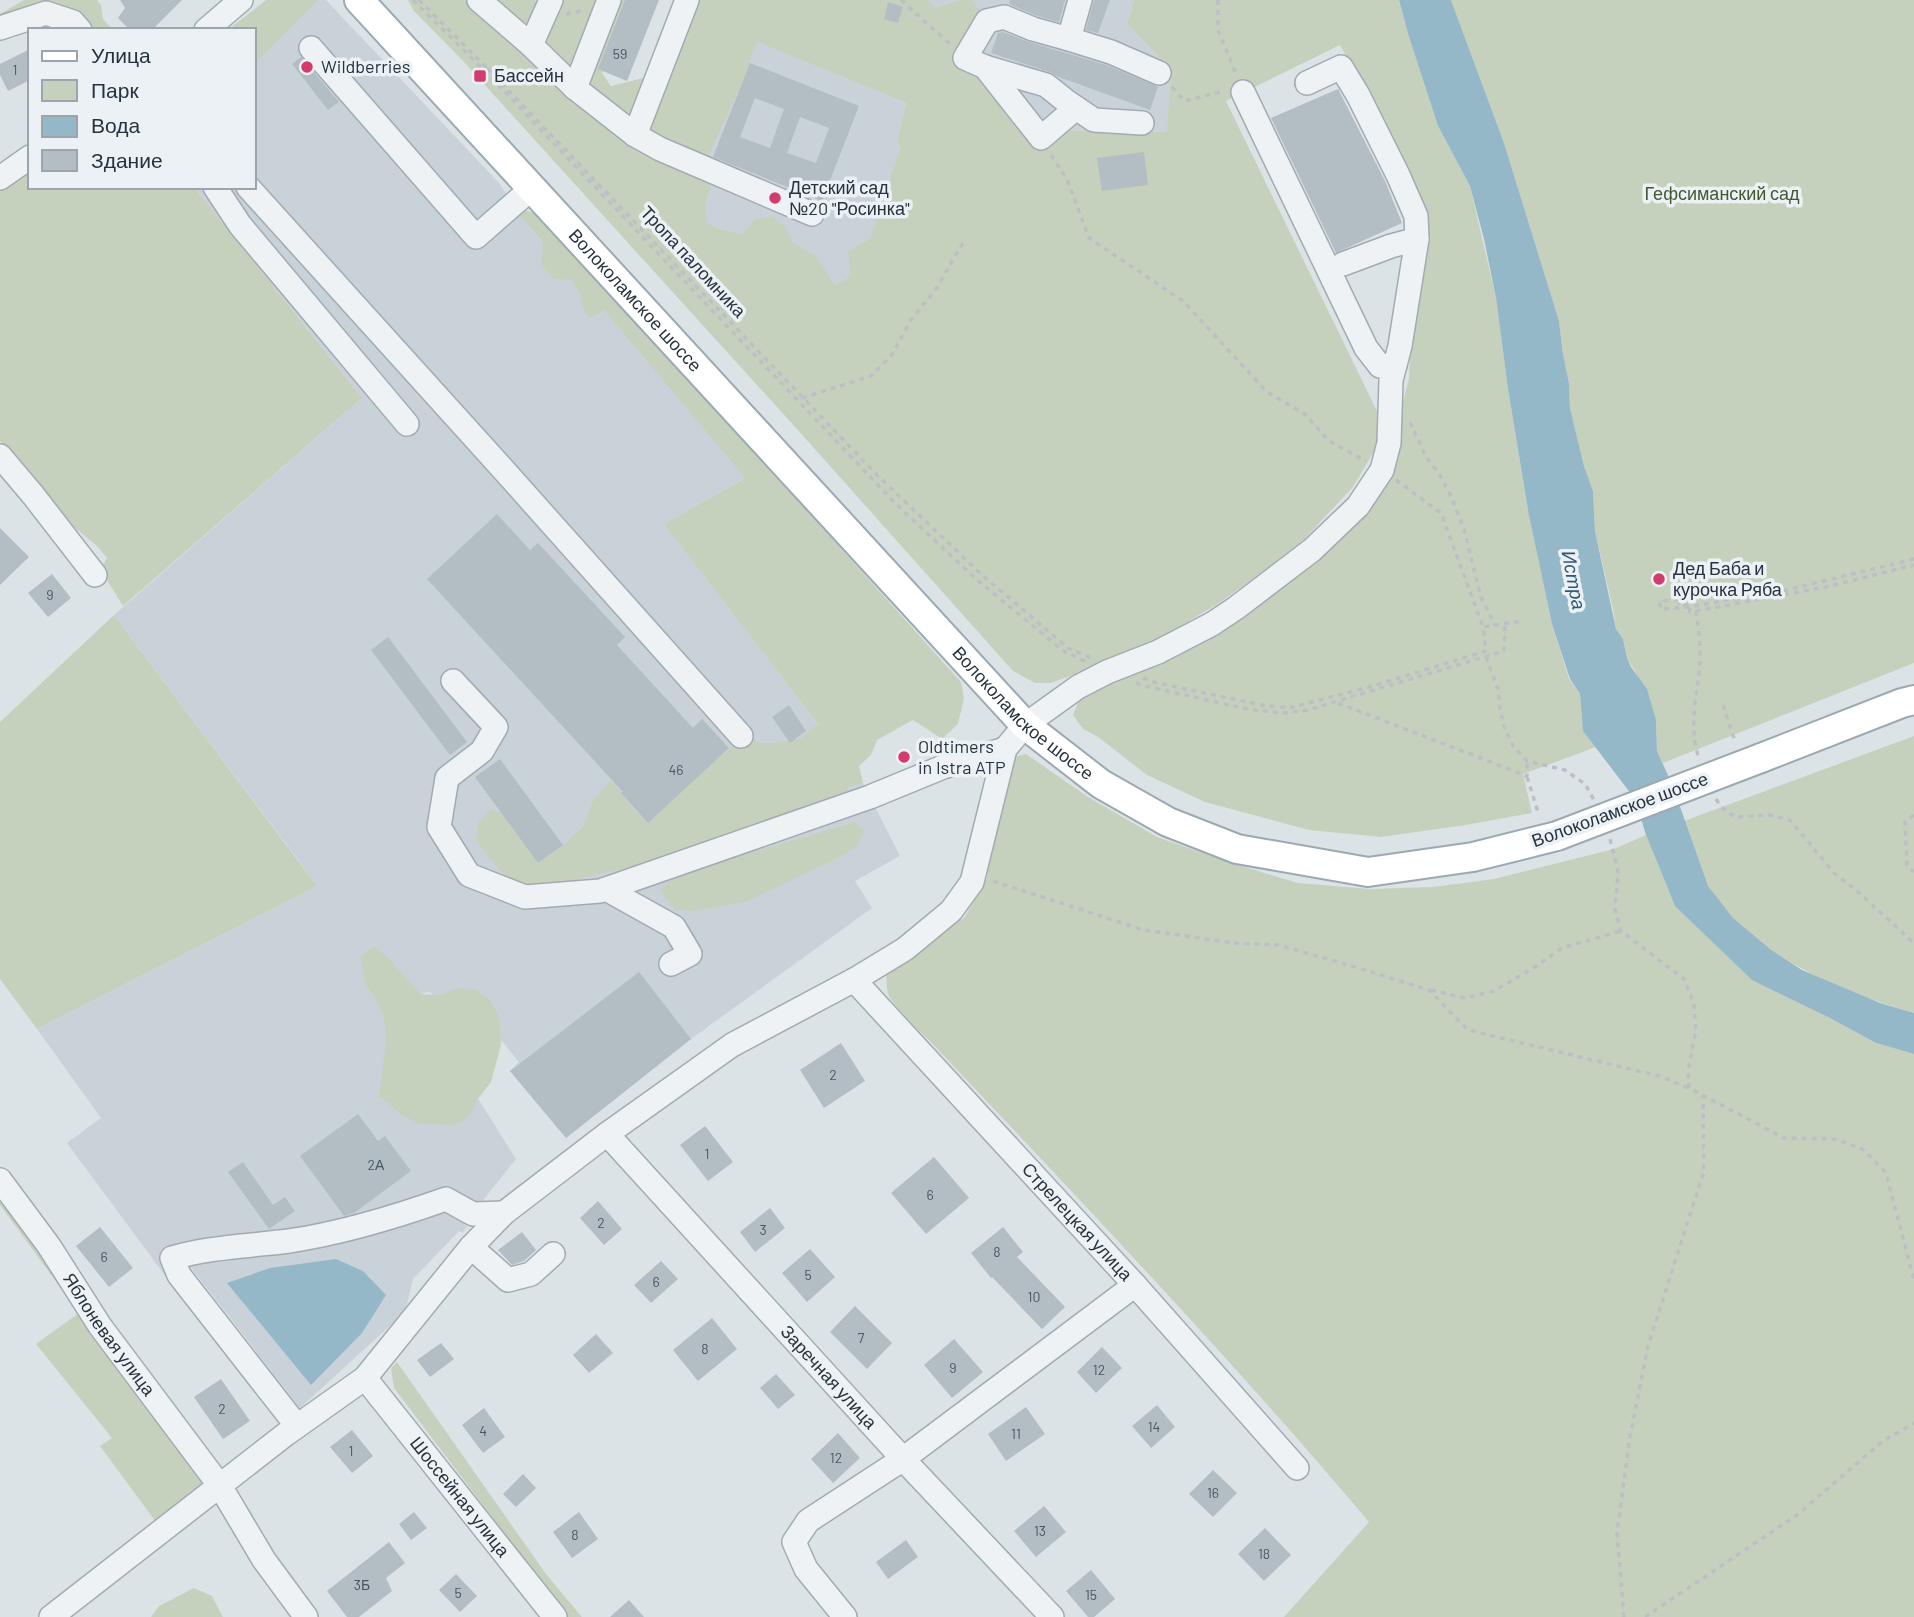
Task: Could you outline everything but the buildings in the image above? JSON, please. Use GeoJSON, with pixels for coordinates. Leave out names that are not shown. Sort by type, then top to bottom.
{"type":"FeatureCollection","features":[{"type":"Feature","properties":{"kind":"main road","name":"Волоколамское шоссе"},"geometry":{"type":"LineString","coordinates":[[366,2],[532,188],[1025,725],[1101,784],[1168,822],[1237,849],[1368,872],[1473,857],[1548,825],[1761,758],[1914,700]]}},
{"type":"Feature","properties":{"kind":"street"},"geometry":{"type":"LineString","coordinates":[[208,28],[241,0]]}},
{"type":"Feature","properties":{"kind":"street"},"geometry":{"type":"LineString","coordinates":[[479,0],[575,88],[635,135],[660,149],[812,214]]}},
{"type":"Feature","properties":{"kind":"street"},"geometry":{"type":"LineString","coordinates":[[635,135],[687,0]]}},
{"type":"Feature","properties":{"kind":"street"},"geometry":{"type":"LineString","coordinates":[[1069,38],[1080,0]]}},
{"type":"Feature","properties":{"kind":"street"},"geometry":{"type":"LineString","coordinates":[[575,88],[608,3]]}},
{"type":"Feature","properties":{"kind":"street"},"geometry":{"type":"LineString","coordinates":[[531,45],[547,9]]}},
{"type":"Feature","properties":{"kind":"street"},"geometry":{"type":"LineString","coordinates":[[975,62],[987,21],[1004,18],[1017,10],[1033,29],[1111,52],[1159,73]]}},
{"type":"Feature","properties":{"kind":"street"},"geometry":{"type":"LineString","coordinates":[[0,28],[46,13],[73,22],[78,28]]}},
{"type":"Feature","properties":{"kind":"street"},"geometry":{"type":"LineString","coordinates":[[311,48],[476,237],[532,188]]}},
{"type":"Feature","properties":{"kind":"street"},"geometry":{"type":"LineString","coordinates":[[975,62],[1046,85],[1094,120],[1142,123]]}},
{"type":"Feature","properties":{"kind":"street"},"geometry":{"type":"LineString","coordinates":[[975,62],[1041,138],[1076,108]]}},
{"type":"Feature","properties":{"kind":"street"},"geometry":{"type":"LineString","coordinates":[[51,1617],[297,1426],[365,1378],[471,1247],[504,1213],[607,1134],[733,1045],[854,980],[905,949],[951,911],[972,882],[1005,749],[1025,725],[1078,687],[1107,672],[1158,652],[1212,624],[1321,541],[1358,506],[1382,470],[1389,443],[1391,380],[1404,325],[1417,239],[1416,216],[1358,95],[1340,67],[1307,83]]}},
{"type":"Feature","properties":{"kind":"street"},"geometry":{"type":"LineString","coordinates":[[1242,89],[1366,348],[1380,366],[1395,365]]}},
{"type":"Feature","properties":{"kind":"street"},"geometry":{"type":"LineString","coordinates":[[0,178],[28,158]]}},
{"type":"Feature","properties":{"kind":"street"},"geometry":{"type":"LineString","coordinates":[[216,189],[240,225],[407,424]]}},
{"type":"Feature","properties":{"kind":"street"},"geometry":{"type":"LineString","coordinates":[[250,189],[741,736]]}},
{"type":"Feature","properties":{"kind":"street"},"geometry":{"type":"LineString","coordinates":[[1343,264],[1417,239]]}},
{"type":"Feature","properties":{"kind":"street"},"geometry":{"type":"LineString","coordinates":[[0,456],[95,575]]}},
{"type":"Feature","properties":{"kind":"street"},"geometry":{"type":"LineString","coordinates":[[453,681],[496,727],[482,751],[447,778],[439,827],[469,875],[525,897],[600,891],[870,797],[943,767],[1005,749]]}},
{"type":"Feature","properties":{"kind":"street"},"geometry":{"type":"LineString","coordinates":[[606,889],[674,927],[690,954],[671,964]]}},
{"type":"Feature","properties":{"kind":"street","name":"Стрелецкая улица"},"geometry":{"type":"LineString","coordinates":[[854,980],[1135,1285],[1297,1468]]}},
{"type":"Feature","properties":{"kind":"street","name":"Заречная улица"},"geometry":{"type":"LineString","coordinates":[[607,1134],[903,1459],[1052,1617]]}},
{"type":"Feature","properties":{"kind":"street","name":"Яблоневая улица"},"geometry":{"type":"LineString","coordinates":[[0,1180],[49,1246],[100,1326],[220,1486],[264,1560],[306,1617]]}},
{"type":"Feature","properties":{"kind":"street"},"geometry":{"type":"LineString","coordinates":[[297,1426],[180,1275],[172,1258],[194,1251],[306,1238],[386,1220],[446,1199],[473,1214],[504,1213]]}},
{"type":"Feature","properties":{"kind":"street"},"geometry":{"type":"LineString","coordinates":[[471,1247],[508,1280],[531,1274],[553,1254]]}},
{"type":"Feature","properties":{"kind":"street"},"geometry":{"type":"LineString","coordinates":[[845,1617],[806,1569],[794,1542],[808,1521],[903,1459],[1135,1285]]}},
{"type":"Feature","properties":{"kind":"street","name":"Шоссейная улица"},"geometry":{"type":"LineString","coordinates":[[365,1378],[555,1617]]}},
{"type":"Feature","properties":{"kind":"path"},"geometry":{"type":"LineString","coordinates":[[413,0],[486,70],[898,506],[976,579],[1065,652],[1145,687],[1252,710],[1285,713],[1337,702],[1504,651],[1505,624]]}},
{"type":"Feature","properties":{"kind":"path","name":"Тропа паломника"},"geometry":{"type":"LineString","coordinates":[[419,0],[877,475]]}},
{"type":"Feature","properties":{"kind":"path"},"geometry":{"type":"LineString","coordinates":[[901,0],[975,62]]}},
{"type":"Feature","properties":{"kind":"path"},"geometry":{"type":"LineString","coordinates":[[1159,73],[1185,101],[1242,89],[1218,30],[1218,0]]}},
{"type":"Feature","properties":{"kind":"path"},"geometry":{"type":"LineString","coordinates":[[547,9],[608,3]]}},
{"type":"Feature","properties":{"kind":"path"},"geometry":{"type":"LineString","coordinates":[[480,76],[486,70]]}},
{"type":"Feature","properties":{"kind":"path"},"geometry":{"type":"LineString","coordinates":[[1041,138],[1067,180],[1089,238],[1183,301],[1268,392],[1305,414],[1329,441],[1382,470],[1441,513],[1483,627]]}},
{"type":"Feature","properties":{"kind":"path"},"geometry":{"type":"LineString","coordinates":[[802,398],[872,376],[891,356],[911,320],[936,289],[964,241]]}},
{"type":"Feature","properties":{"kind":"path"},"geometry":{"type":"LineString","coordinates":[[1408,414],[1426,457],[1450,494],[1464,528],[1481,597],[1495,625],[1523,621]]}},
{"type":"Feature","properties":{"kind":"path"},"geometry":{"type":"LineString","coordinates":[[1696,609],[1826,582],[1914,559]]}},
{"type":"Feature","properties":{"kind":"path"},"geometry":{"type":"LineString","coordinates":[[1689,606],[1661,609],[1660,604],[1691,597],[1691,600],[1679,602],[1680,606],[1689,606],[1696,609],[1826,587],[1914,565]]}},
{"type":"Feature","properties":{"kind":"path"},"geometry":{"type":"LineString","coordinates":[[1696,609],[1700,658],[1694,730],[1695,748],[1704,770]]}},
{"type":"Feature","properties":{"kind":"path"},"geometry":{"type":"LineString","coordinates":[[1486,651],[1498,688],[1504,726],[1513,746],[1527,761],[1565,771],[1585,784],[1595,802]]}},
{"type":"Feature","properties":{"kind":"path"},"geometry":{"type":"LineString","coordinates":[[1327,698],[1527,776]]}},
{"type":"Feature","properties":{"kind":"path"},"geometry":{"type":"LineString","coordinates":[[1723,705],[1734,738]]}},
{"type":"Feature","properties":{"kind":"path"},"geometry":{"type":"LineString","coordinates":[[1527,761],[1527,776],[1548,825]]}},
{"type":"Feature","properties":{"kind":"path"},"geometry":{"type":"LineString","coordinates":[[1711,792],[1721,807],[1735,817],[1769,815],[1790,820],[1835,874],[1914,943]]}},
{"type":"Feature","properties":{"kind":"path"},"geometry":{"type":"LineString","coordinates":[[1914,815],[1905,822],[1907,865],[1914,872]]}},
{"type":"Feature","properties":{"kind":"path"},"geometry":{"type":"LineString","coordinates":[[1609,836],[1618,872],[1615,909],[1620,932],[1685,980],[1694,1005],[1696,1029],[1688,1072],[1689,1088]]}},
{"type":"Feature","properties":{"kind":"path"},"geometry":{"type":"LineString","coordinates":[[972,882],[987,879],[1144,930],[1235,943],[1279,945],[1429,990],[1465,998],[1494,991],[1562,948],[1620,932]]}},
{"type":"Feature","properties":{"kind":"path"},"geometry":{"type":"LineString","coordinates":[[1429,990],[1468,1030],[1659,1076],[1689,1088],[1784,1138],[1835,1139],[1864,1150],[1886,1173],[1914,1280]]}},
{"type":"Feature","properties":{"kind":"path"},"geometry":{"type":"LineString","coordinates":[[1624,1617],[1617,1533],[1630,1436],[1648,1346],[1704,1171],[1703,1095]]}},
{"type":"Feature","properties":{"kind":"path"},"geometry":{"type":"LineString","coordinates":[[1645,1617],[1797,1514],[1884,1441],[1914,1423]]}},
{"type":"Feature","properties":{"kind":"shaded area"},"geometry":{"type":"Polygon","coordinates":[[[319,0],[326,0],[500,184],[517,213],[753,473],[665,524],[863,783],[900,856],[855,881],[872,908],[691,1039],[566,1138],[510,1071],[519,1062],[502,1041],[429,992],[408,997],[450,1054],[516,1159],[464,1224],[467,1227],[462,1233],[459,1231],[413,1279],[405,1312],[300,1408],[192,1269],[169,1281],[67,1143],[101,1118],[37,1029],[317,886],[114,615],[362,398],[196,189],[256,189],[256,63],[319,0]]]}},
{"type":"Feature","properties":{"kind":"shaded area"},"geometry":{"type":"Polygon","coordinates":[[[921,0],[1134,0],[1127,24],[1171,70],[1168,132],[1042,130],[921,0]]]}},
{"type":"Feature","properties":{"kind":"shaded area","name":"Детский сад №20 \"Росинка\""},"geometry":{"type":"Polygon","coordinates":[[[706,20],[906,103],[897,140],[917,200],[822,379],[655,158],[706,20]]]}},
{"type":"Feature","properties":{"kind":"green space"},"geometry":{"type":"Polygon","coordinates":[[[24,0],[97,0],[101,5],[103,19],[111,28],[90,28],[75,10],[44,8],[0,22],[0,14],[24,0]]]}},
{"type":"Feature","properties":{"kind":"green space"},"geometry":{"type":"Polygon","coordinates":[[[266,0],[319,0],[256,63],[256,28],[232,28],[266,0]]]}},
{"type":"Feature","properties":{"kind":"green space"},"geometry":{"type":"Polygon","coordinates":[[[408,0],[473,0],[523,44],[556,0],[628,0],[602,73],[611,86],[647,77],[678,0],[927,0],[936,8],[961,0],[972,0],[980,12],[968,44],[1042,130],[1167,132],[1171,70],[1127,24],[1134,0],[1399,0],[1438,126],[1470,186],[1496,298],[1529,516],[1552,624],[1569,679],[1580,694],[1583,731],[1596,747],[1523,774],[1532,813],[1381,837],[1309,830],[1205,802],[1147,775],[1098,737],[1083,729],[1073,715],[1081,696],[1122,657],[1051,683],[1035,683],[1013,671],[463,61],[414,11],[408,0]],[[758,42],[709,155],[706,172],[710,188],[705,205],[707,223],[722,230],[743,234],[755,219],[773,216],[786,228],[793,243],[816,256],[835,285],[850,277],[848,251],[870,239],[900,148],[897,140],[906,103],[758,42]],[[1340,45],[1226,101],[1377,411],[1380,441],[1353,487],[1294,550],[1219,603],[1147,646],[1273,592],[1337,542],[1364,511],[1400,414],[1409,378],[1411,323],[1425,248],[1378,112],[1340,45]]]}},
{"type":"Feature","properties":{"kind":"green space"},"geometry":{"type":"Polygon","coordinates":[[[497,0],[535,0],[541,5],[530,29],[497,0]]]}},
{"type":"Feature","properties":{"kind":"green space","name":"Гефсиманский сад"},"geometry":{"type":"Polygon","coordinates":[[[1451,0],[1914,0],[1914,663],[1663,763],[1657,751],[1656,720],[1627,658],[1623,639],[1616,629],[1595,531],[1593,491],[1570,408],[1569,383],[1559,321],[1504,143],[1451,0]]]}},
{"type":"Feature","properties":{"kind":"green space"},"geometry":{"type":"Polygon","coordinates":[[[28,169],[28,189],[196,189],[362,398],[123,606],[100,569],[107,558],[74,527],[0,441],[0,189],[28,169]]]}},
{"type":"Feature","properties":{"kind":"green space"},"geometry":{"type":"Polygon","coordinates":[[[523,210],[540,214],[961,682],[964,698],[958,724],[942,739],[913,720],[877,740],[871,755],[859,766],[863,783],[848,787],[848,792],[649,863],[527,890],[504,874],[476,840],[479,821],[491,809],[509,816],[538,863],[583,827],[593,801],[610,780],[636,811],[644,815],[658,815],[667,799],[738,742],[749,742],[754,738],[758,743],[800,739],[818,724],[664,524],[745,478],[604,310],[589,319],[581,303],[581,295],[571,280],[554,279],[541,265],[543,242],[517,213],[523,210]]]}},
{"type":"Feature","properties":{"kind":"green space"},"geometry":{"type":"Polygon","coordinates":[[[114,615],[317,886],[37,1029],[0,979],[0,722],[114,615]]]}},
{"type":"Feature","properties":{"kind":"green space"},"geometry":{"type":"Polygon","coordinates":[[[1914,736],[1914,1013],[1828,982],[1772,951],[1748,932],[1726,911],[1709,887],[1684,821],[1914,736]]]}},
{"type":"Feature","properties":{"kind":"green space"},"geometry":{"type":"Polygon","coordinates":[[[1026,754],[1088,797],[1157,837],[1298,883],[1370,889],[1433,887],[1494,879],[1614,849],[1646,835],[1675,906],[1828,1017],[1876,1043],[1914,1054],[1914,1617],[1284,1617],[1369,1522],[1207,1338],[907,1018],[888,994],[886,973],[964,918],[987,879],[994,783],[1002,760],[1026,754]]]}},
{"type":"Feature","properties":{"kind":"green space"},"geometry":{"type":"Polygon","coordinates":[[[855,822],[864,830],[858,845],[844,855],[746,902],[693,911],[675,910],[659,890],[673,879],[724,861],[855,822]]]}},
{"type":"Feature","properties":{"kind":"green space"},"geometry":{"type":"Polygon","coordinates":[[[374,946],[421,994],[440,995],[458,988],[476,990],[490,1000],[499,1016],[501,1045],[491,1082],[477,1100],[470,1116],[455,1125],[420,1124],[403,1116],[379,1096],[386,1040],[384,1018],[366,985],[360,957],[374,946]]]}},
{"type":"Feature","properties":{"kind":"green space"},"geometry":{"type":"Polygon","coordinates":[[[0,1190],[211,1483],[156,1522],[100,1446],[112,1438],[36,1344],[79,1313],[0,1205],[0,1190]]]}},
{"type":"Feature","properties":{"kind":"green space"},"geometry":{"type":"Polygon","coordinates":[[[397,1362],[546,1574],[582,1617],[568,1617],[394,1388],[391,1368],[397,1362]]]}},
{"type":"Feature","properties":{"kind":"green space"},"geometry":{"type":"Polygon","coordinates":[[[194,1588],[212,1596],[223,1617],[151,1617],[159,1606],[194,1588]]]}},
{"type":"Feature","properties":{"kind":"water","name":"Истра"},"geometry":{"type":"Polygon","coordinates":[[[1399,0],[1451,0],[1504,143],[1559,321],[1569,383],[1570,408],[1593,491],[1595,531],[1616,629],[1623,639],[1631,667],[1647,689],[1656,720],[1657,751],[1672,784],[1708,886],[1733,918],[1770,949],[1802,970],[1880,1003],[1914,1013],[1914,1054],[1876,1043],[1752,980],[1675,906],[1646,835],[1635,799],[1583,731],[1580,694],[1570,679],[1552,624],[1529,516],[1496,298],[1484,239],[1470,186],[1438,126],[1399,0]]]}},
{"type":"Feature","properties":{"kind":"water"},"geometry":{"type":"Polygon","coordinates":[[[336,1259],[363,1271],[386,1295],[362,1333],[311,1385],[227,1283],[270,1268],[336,1259]]]}},
{"type":"Feature","properties":{"kind":"place","name":"Wildberries"},"geometry":{"type":"Point","coordinates":[307,67]}},
{"type":"Feature","properties":{"kind":"place","name":"Бассейн"},"geometry":{"type":"Point","coordinates":[480,76]}},
{"type":"Feature","properties":{"kind":"place","name":"Детский сад №20 \"Росинка\""},"geometry":{"type":"Point","coordinates":[775,198]}},
{"type":"Feature","properties":{"kind":"place","name":"Дед Баба и курочка Ряба"},"geometry":{"type":"Point","coordinates":[1659,579]}},
{"type":"Feature","properties":{"kind":"place","name":"Oldtimers in Istra ATP"},"geometry":{"type":"Point","coordinates":[904,757]}}]}
